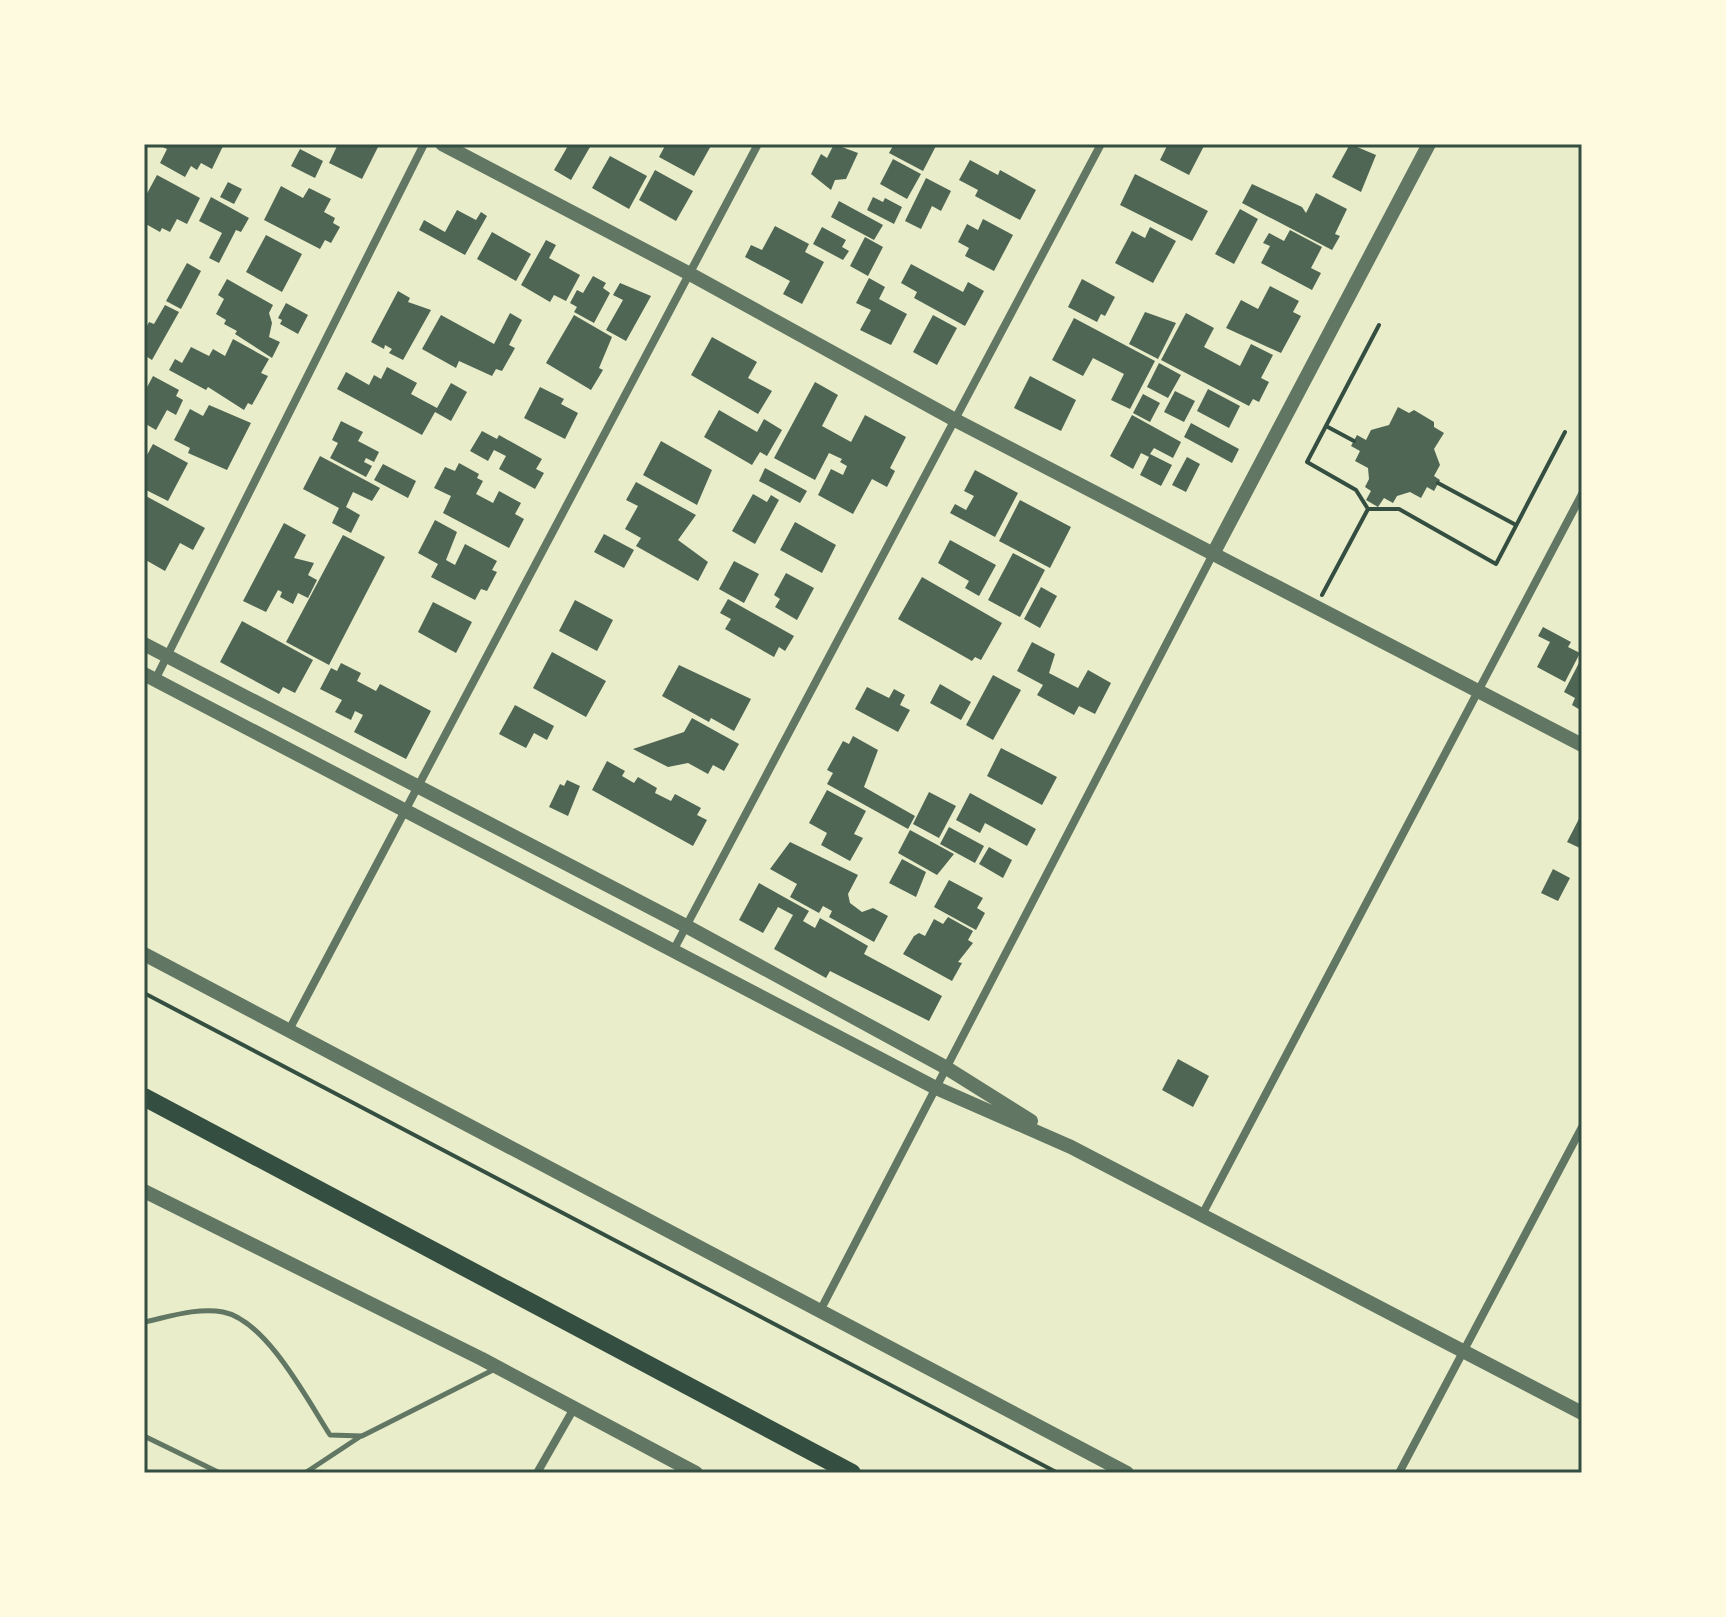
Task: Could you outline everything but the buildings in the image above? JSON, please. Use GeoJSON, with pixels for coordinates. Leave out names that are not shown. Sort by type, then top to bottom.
{"type":"FeatureCollection","features":[{"type":"Feature","properties":{"kind":"highway"},"geometry":{"type":"LineString","coordinates":[[144,1097],[852,1473]]}},
{"type":"Feature","properties":{"kind":"street"},"geometry":{"type":"LineString","coordinates":[[424,144],[167,657],[150,677],[934,1087],[1071,1147],[1203,1213],[1463,1353],[1582,1413]]}},
{"type":"Feature","properties":{"kind":"street"},"geometry":{"type":"LineString","coordinates":[[442,144],[690,274],[957,421],[1582,745]]}},
{"type":"Feature","properties":{"kind":"street"},"geometry":{"type":"LineString","coordinates":[[289,1030],[758,144]]}},
{"type":"Feature","properties":{"kind":"street"},"geometry":{"type":"LineString","coordinates":[[673,951],[957,421],[1101,144]]}},
{"type":"Feature","properties":{"kind":"street"},"geometry":{"type":"LineString","coordinates":[[820,1311],[934,1087],[1429,144]]}},
{"type":"Feature","properties":{"kind":"street"},"geometry":{"type":"LineString","coordinates":[[1203,1213],[1582,494]]}},
{"type":"Feature","properties":{"kind":"street"},"geometry":{"type":"LineString","coordinates":[[144,644],[686,926],[945,1067],[1071,1147]]}},
{"type":"Feature","properties":{"kind":"street"},"geometry":{"type":"LineString","coordinates":[[144,954],[1127,1473]]}},
{"type":"Feature","properties":{"kind":"street"},"geometry":{"type":"LineString","coordinates":[[1399,1473],[1582,1127]]}},
{"type":"Feature","properties":{"kind":"street"},"geometry":{"type":"LineString","coordinates":[[144,1191],[498,1367],[573,1410],[696,1473]]}},
{"type":"Feature","properties":{"kind":"street"},"geometry":{"type":"LineString","coordinates":[[537,1473],[573,1410]]}},
{"type":"Feature","properties":{"kind":"lane"},"geometry":{"type":"LineString","coordinates":[[144,1322],[188,1313],[224,1312],[253,1327],[293,1378],[330,1435],[362,1436]]}},
{"type":"Feature","properties":{"kind":"lane"},"geometry":{"type":"LineString","coordinates":[[305,1473],[362,1436],[498,1367]]}},
{"type":"Feature","properties":{"kind":"lane"},"geometry":{"type":"LineString","coordinates":[[144,1436],[220,1473]]}},
{"type":"Feature","properties":{"kind":"path"},"geometry":{"type":"LineString","coordinates":[[1368,509],[1356,490],[1307,462],[1379,325]]}},
{"type":"Feature","properties":{"kind":"path"},"geometry":{"type":"LineString","coordinates":[[1326,426],[1354,441]]}},
{"type":"Feature","properties":{"kind":"path"},"geometry":{"type":"LineString","coordinates":[[1368,509],[1399,509],[1496,564],[1565,432]]}},
{"type":"Feature","properties":{"kind":"path"},"geometry":{"type":"LineString","coordinates":[[1438,483],[1516,525]]}},
{"type":"Feature","properties":{"kind":"path"},"geometry":{"type":"LineString","coordinates":[[1315,607],[1368,509]]}},
{"type":"Feature","properties":{"kind":"path"},"geometry":{"type":"LineString","coordinates":[[144,993],[1058,1473]]}}]}
